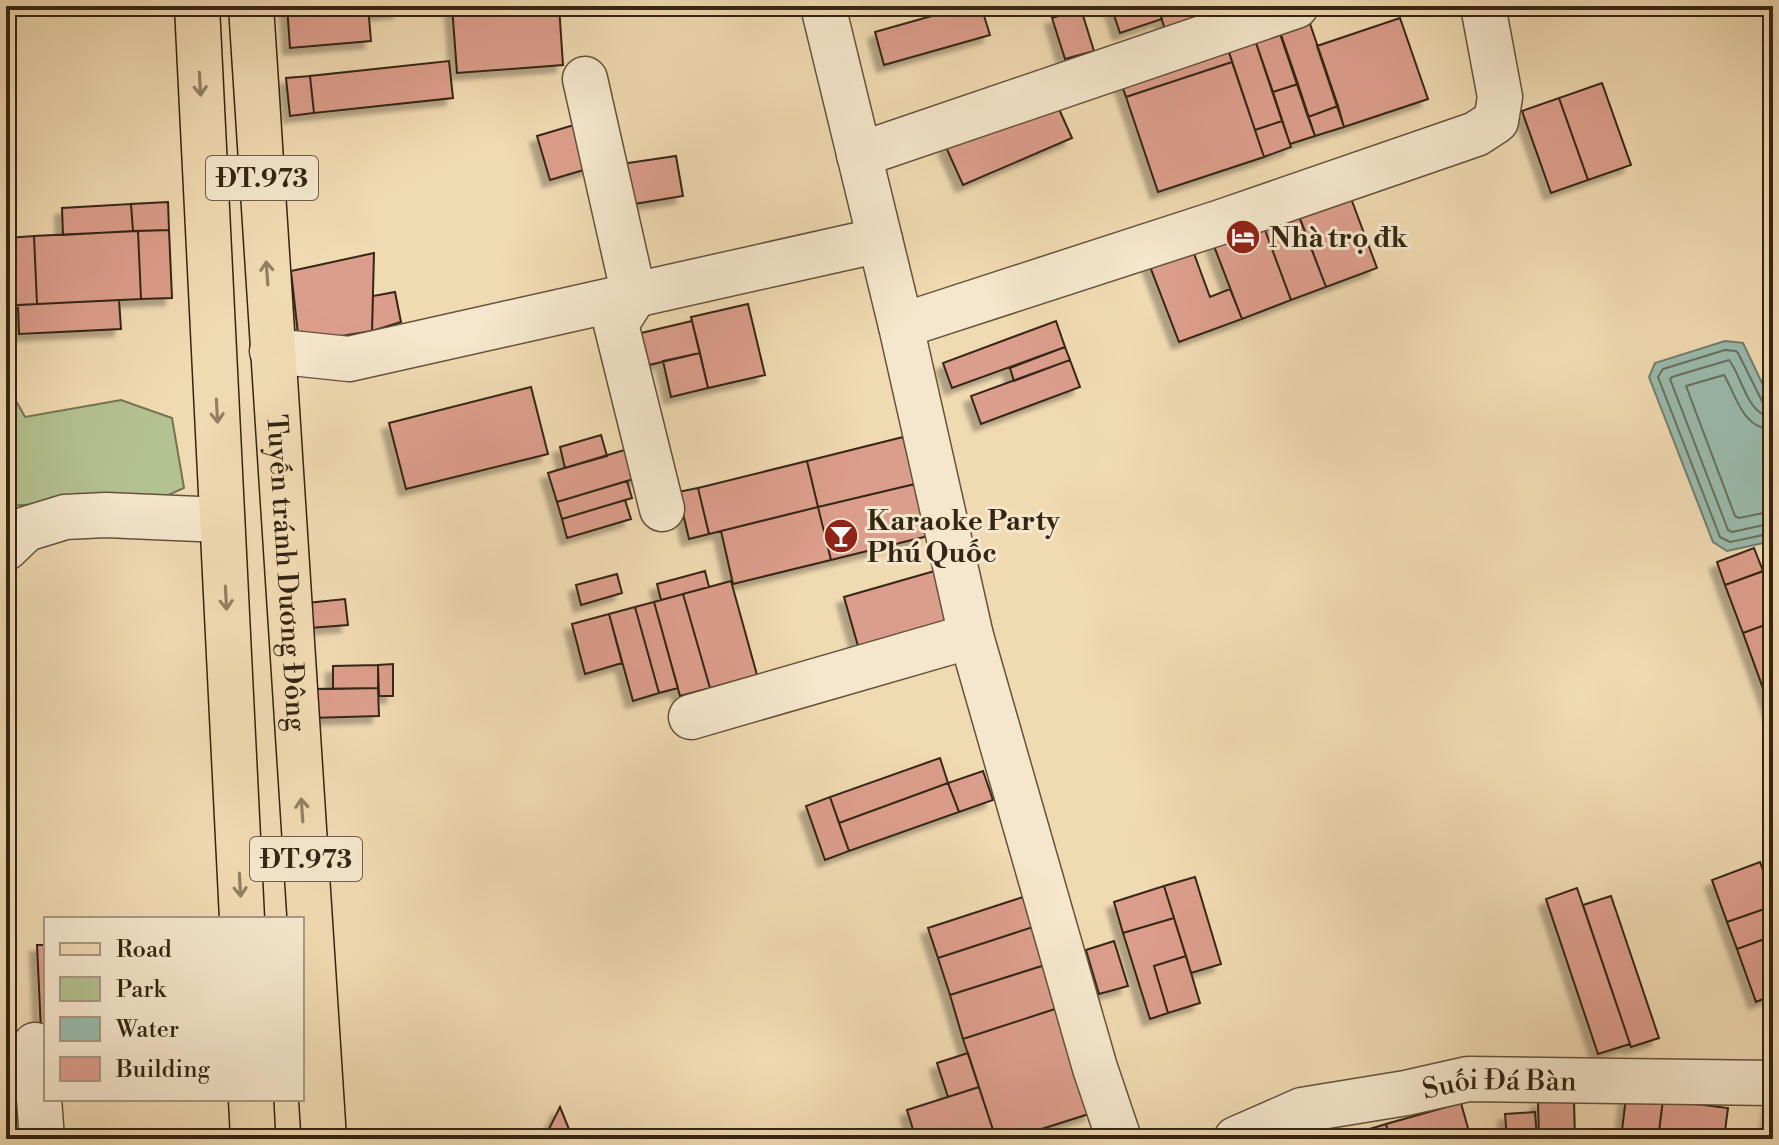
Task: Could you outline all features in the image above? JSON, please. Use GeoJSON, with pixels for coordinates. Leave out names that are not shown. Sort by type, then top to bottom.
{"type":"FeatureCollection","features":[{"type":"Feature","properties":{"kind":"main road","name":"ĐT.973"},"geometry":{"type":"LineString","coordinates":[[197,6],[242,917]]}},
{"type":"Feature","properties":{"kind":"main road","name":"Tuyến tránh Dương Đông"},"geometry":{"type":"LineString","coordinates":[[251,6],[324,1139]]}},
{"type":"Feature","properties":{"kind":"main road"},"geometry":{"type":"LineString","coordinates":[[251,1101],[253,1139]]}},
{"type":"Feature","properties":{"kind":"street"},"geometry":{"type":"LineString","coordinates":[[823,6],[901,326],[971,636],[1095,1068],[1119,1139]]}},
{"type":"Feature","properties":{"kind":"street"},"geometry":{"type":"LineString","coordinates":[[859,155],[1296,6]]}},
{"type":"Feature","properties":{"kind":"street"},"geometry":{"type":"LineString","coordinates":[[901,326],[1221,222],[1476,134],[1496,121],[1500,97],[1483,6]]}},
{"type":"Feature","properties":{"kind":"street"},"geometry":{"type":"LineString","coordinates":[[585,79],[634,296],[616,324],[662,509]]}},
{"type":"Feature","properties":{"kind":"street"},"geometry":{"type":"LineString","coordinates":[[272,351],[349,359],[880,240]]}},
{"type":"Feature","properties":{"kind":"street"},"geometry":{"type":"LineString","coordinates":[[6,548],[26,529],[65,517],[106,515],[222,520]]}},
{"type":"Feature","properties":{"kind":"street"},"geometry":{"type":"LineString","coordinates":[[691,717],[971,636]]}},
{"type":"Feature","properties":{"kind":"street"},"geometry":{"type":"LineString","coordinates":[[35,1045],[42,1139]]}},
{"type":"Feature","properties":{"kind":"street","name":"Suối Đá Bàn"},"geometry":{"type":"LineString","coordinates":[[1236,1139],[1302,1110],[1468,1079],[1773,1083]]}},
{"type":"Feature","properties":{"kind":"green space"},"geometry":{"type":"Polygon","coordinates":[[[6,383],[25,417],[121,400],[172,418],[184,488],[164,497],[6,506],[6,383]]]}},
{"type":"Feature","properties":{"kind":"water"},"geometry":{"type":"Polygon","coordinates":[[[1725,341],[1743,343],[1773,406],[1773,539],[1727,551],[1713,542],[1649,377],[1655,363],[1725,341]]]}},
{"type":"Feature","properties":{"kind":"building"},"geometry":{"type":"Polygon","coordinates":[[[287,6],[368,6],[371,41],[290,48],[287,6]]]}},
{"type":"Feature","properties":{"kind":"building"},"geometry":{"type":"Polygon","coordinates":[[[368,6],[400,6],[400,11],[369,14],[368,6]]]}},
{"type":"Feature","properties":{"kind":"building"},"geometry":{"type":"Polygon","coordinates":[[[452,6],[559,6],[563,65],[457,73],[452,6]]]}},
{"type":"Feature","properties":{"kind":"building"},"geometry":{"type":"Polygon","coordinates":[[[967,6],[981,6],[990,35],[884,65],[875,32],[967,6]]]}},
{"type":"Feature","properties":{"kind":"building"},"geometry":{"type":"Polygon","coordinates":[[[1111,6],[1157,6],[1162,19],[1120,33],[1111,6]]]}},
{"type":"Feature","properties":{"kind":"building"},"geometry":{"type":"Polygon","coordinates":[[[1157,6],[1189,6],[1194,19],[1165,29],[1157,6]]]}},
{"type":"Feature","properties":{"kind":"building"},"geometry":{"type":"Polygon","coordinates":[[[1189,6],[1221,6],[1222,9],[1194,19],[1189,6]]]}},
{"type":"Feature","properties":{"kind":"building"},"geometry":{"type":"Polygon","coordinates":[[[1081,9],[1094,51],[1065,59],[1052,18],[1081,9]]]}},
{"type":"Feature","properties":{"kind":"building"},"geometry":{"type":"Polygon","coordinates":[[[1305,9],[1338,106],[1308,117],[1275,19],[1305,9]]]}},
{"type":"Feature","properties":{"kind":"building"},"geometry":{"type":"Polygon","coordinates":[[[1400,18],[1428,99],[1344,127],[1317,46],[1400,18]]]}},
{"type":"Feature","properties":{"kind":"building"},"geometry":{"type":"Polygon","coordinates":[[[1278,26],[1298,84],[1273,92],[1253,34],[1278,26]]]}},
{"type":"Feature","properties":{"kind":"building"},"geometry":{"type":"Polygon","coordinates":[[[1253,34],[1282,121],[1255,130],[1226,43],[1253,34]]]}},
{"type":"Feature","properties":{"kind":"building"},"geometry":{"type":"Polygon","coordinates":[[[1224,37],[1232,62],[1126,97],[1118,74],[1224,37]]]}},
{"type":"Feature","properties":{"kind":"building"},"geometry":{"type":"Polygon","coordinates":[[[449,61],[453,98],[314,113],[310,76],[449,61]]]}},
{"type":"Feature","properties":{"kind":"building"},"geometry":{"type":"Polygon","coordinates":[[[1232,62],[1264,157],[1158,192],[1126,97],[1232,62]]]}},
{"type":"Feature","properties":{"kind":"building"},"geometry":{"type":"Polygon","coordinates":[[[310,76],[314,113],[290,116],[286,78],[310,76]]]}},
{"type":"Feature","properties":{"kind":"building"},"geometry":{"type":"Polygon","coordinates":[[[1602,83],[1631,165],[1588,180],[1559,98],[1602,83]]]}},
{"type":"Feature","properties":{"kind":"building"},"geometry":{"type":"Polygon","coordinates":[[[1298,84],[1315,136],[1290,144],[1273,92],[1298,84]]]}},
{"type":"Feature","properties":{"kind":"building"},"geometry":{"type":"Polygon","coordinates":[[[1054,98],[1072,138],[963,185],[945,145],[1054,98]]]}},
{"type":"Feature","properties":{"kind":"building"},"geometry":{"type":"Polygon","coordinates":[[[1559,98],[1588,180],[1551,193],[1522,111],[1559,98]]]}},
{"type":"Feature","properties":{"kind":"building"},"geometry":{"type":"Polygon","coordinates":[[[1338,106],[1344,127],[1315,136],[1308,117],[1338,106]]]}},
{"type":"Feature","properties":{"kind":"building"},"geometry":{"type":"Polygon","coordinates":[[[1282,121],[1291,147],[1264,157],[1255,130],[1282,121]]]}},
{"type":"Feature","properties":{"kind":"building"},"geometry":{"type":"Polygon","coordinates":[[[584,122],[597,166],[550,180],[537,136],[584,122]]]}},
{"type":"Feature","properties":{"kind":"building"},"geometry":{"type":"Polygon","coordinates":[[[676,156],[683,196],[628,205],[621,164],[676,156]]]}},
{"type":"Feature","properties":{"kind":"building"},"geometry":{"type":"Polygon","coordinates":[[[1346,185],[1377,268],[1326,287],[1295,205],[1346,185]]]}},
{"type":"Feature","properties":{"kind":"building"},"geometry":{"type":"Polygon","coordinates":[[[1293,201],[1326,287],[1291,300],[1259,214],[1293,201]]]}},
{"type":"Feature","properties":{"kind":"building"},"geometry":{"type":"Polygon","coordinates":[[[168,202],[169,230],[133,231],[131,204],[168,202]]]}},
{"type":"Feature","properties":{"kind":"building"},"geometry":{"type":"Polygon","coordinates":[[[131,204],[133,231],[63,235],[62,208],[131,204]]]}},
{"type":"Feature","properties":{"kind":"building"},"geometry":{"type":"Polygon","coordinates":[[[1259,214],[1291,300],[1242,319],[1209,233],[1259,214]]]}},
{"type":"Feature","properties":{"kind":"building"},"geometry":{"type":"Polygon","coordinates":[[[169,230],[172,298],[141,299],[138,231],[169,230]]]}},
{"type":"Feature","properties":{"kind":"building"},"geometry":{"type":"Polygon","coordinates":[[[138,231],[141,299],[37,304],[34,236],[138,231]]]}},
{"type":"Feature","properties":{"kind":"building"},"geometry":{"type":"Polygon","coordinates":[[[34,236],[37,304],[6,306],[6,238],[34,236]]]}},
{"type":"Feature","properties":{"kind":"building"},"geometry":{"type":"Polygon","coordinates":[[[1189,240],[1210,297],[1230,289],[1242,319],[1179,342],[1146,256],[1189,240]]]}},
{"type":"Feature","properties":{"kind":"building"},"geometry":{"type":"Polygon","coordinates":[[[374,253],[372,331],[299,343],[291,271],[374,253]]]}},
{"type":"Feature","properties":{"kind":"building"},"geometry":{"type":"Polygon","coordinates":[[[395,292],[401,322],[372,331],[373,296],[395,292]]]}},
{"type":"Feature","properties":{"kind":"building"},"geometry":{"type":"Polygon","coordinates":[[[119,300],[121,329],[19,334],[18,305],[119,300]]]}},
{"type":"Feature","properties":{"kind":"building"},"geometry":{"type":"Polygon","coordinates":[[[748,304],[765,375],[708,388],[691,317],[748,304]]]}},
{"type":"Feature","properties":{"kind":"building"},"geometry":{"type":"Polygon","coordinates":[[[692,321],[700,353],[649,365],[641,333],[692,321]]]}},
{"type":"Feature","properties":{"kind":"building"},"geometry":{"type":"Polygon","coordinates":[[[1056,321],[1065,347],[952,388],[943,363],[1056,321]]]}},
{"type":"Feature","properties":{"kind":"building"},"geometry":{"type":"Polygon","coordinates":[[[1065,347],[1070,360],[1014,381],[1010,368],[1065,347]]]}},
{"type":"Feature","properties":{"kind":"building"},"geometry":{"type":"Polygon","coordinates":[[[700,353],[708,388],[671,397],[663,361],[700,353]]]}},
{"type":"Feature","properties":{"kind":"building"},"geometry":{"type":"Polygon","coordinates":[[[1070,360],[1080,387],[981,424],[971,396],[1070,360]]]}},
{"type":"Feature","properties":{"kind":"building"},"geometry":{"type":"Polygon","coordinates":[[[531,387],[548,454],[406,489],[389,423],[531,387]]]}},
{"type":"Feature","properties":{"kind":"building"},"geometry":{"type":"Polygon","coordinates":[[[601,435],[607,456],[565,468],[560,447],[601,435]]]}},
{"type":"Feature","properties":{"kind":"building"},"geometry":{"type":"Polygon","coordinates":[[[903,437],[915,484],[818,507],[807,461],[903,437]]]}},
{"type":"Feature","properties":{"kind":"building"},"geometry":{"type":"Polygon","coordinates":[[[631,448],[640,477],[557,502],[548,473],[631,448]]]}},
{"type":"Feature","properties":{"kind":"building"},"geometry":{"type":"Polygon","coordinates":[[[807,461],[818,507],[709,534],[698,488],[807,461]]]}},
{"type":"Feature","properties":{"kind":"building"},"geometry":{"type":"Polygon","coordinates":[[[627,481],[632,498],[562,519],[557,502],[627,481]]]}},
{"type":"Feature","properties":{"kind":"building"},"geometry":{"type":"Polygon","coordinates":[[[915,484],[928,536],[831,560],[818,507],[915,484]]]}},
{"type":"Feature","properties":{"kind":"building"},"geometry":{"type":"Polygon","coordinates":[[[698,488],[709,534],[689,539],[678,492],[698,488]]]}},
{"type":"Feature","properties":{"kind":"building"},"geometry":{"type":"Polygon","coordinates":[[[625,500],[631,519],[567,538],[562,519],[625,500]]]}},
{"type":"Feature","properties":{"kind":"building"},"geometry":{"type":"Polygon","coordinates":[[[818,507],[831,560],[733,584],[721,531],[818,507]]]}},
{"type":"Feature","properties":{"kind":"building"},"geometry":{"type":"Polygon","coordinates":[[[1754,548],[1763,571],[1725,585],[1717,562],[1754,548]]]}},
{"type":"Feature","properties":{"kind":"building"},"geometry":{"type":"Polygon","coordinates":[[[1772,568],[1773,622],[1743,633],[1725,585],[1772,568]]]}},
{"type":"Feature","properties":{"kind":"building"},"geometry":{"type":"Polygon","coordinates":[[[938,570],[952,619],[858,646],[844,597],[938,570]]]}},
{"type":"Feature","properties":{"kind":"building"},"geometry":{"type":"Polygon","coordinates":[[[705,571],[709,587],[661,600],[657,584],[705,571]]]}},
{"type":"Feature","properties":{"kind":"building"},"geometry":{"type":"Polygon","coordinates":[[[617,574],[622,593],[581,605],[576,585],[617,574]]]}},
{"type":"Feature","properties":{"kind":"building"},"geometry":{"type":"Polygon","coordinates":[[[731,581],[757,675],[710,688],[683,594],[731,581]]]}},
{"type":"Feature","properties":{"kind":"building"},"geometry":{"type":"Polygon","coordinates":[[[683,594],[710,688],[680,696],[654,602],[683,594]]]}},
{"type":"Feature","properties":{"kind":"building"},"geometry":{"type":"Polygon","coordinates":[[[345,599],[348,625],[310,628],[307,603],[345,599]]]}},
{"type":"Feature","properties":{"kind":"building"},"geometry":{"type":"Polygon","coordinates":[[[654,602],[678,688],[659,693],[635,607],[654,602]]]}},
{"type":"Feature","properties":{"kind":"building"},"geometry":{"type":"Polygon","coordinates":[[[635,607],[659,693],[633,701],[609,614],[635,607]]]}},
{"type":"Feature","properties":{"kind":"building"},"geometry":{"type":"Polygon","coordinates":[[[609,614],[622,663],[585,674],[572,624],[609,614]]]}},
{"type":"Feature","properties":{"kind":"building"},"geometry":{"type":"Polygon","coordinates":[[[1773,622],[1773,716],[1743,633],[1773,622]]]}},
{"type":"Feature","properties":{"kind":"building"},"geometry":{"type":"Polygon","coordinates":[[[393,664],[393,696],[379,696],[378,665],[393,664]]]}},
{"type":"Feature","properties":{"kind":"building"},"geometry":{"type":"Polygon","coordinates":[[[378,665],[378,688],[333,689],[333,666],[378,665]]]}},
{"type":"Feature","properties":{"kind":"building"},"geometry":{"type":"Polygon","coordinates":[[[378,688],[379,716],[310,718],[310,689],[378,688]]]}},
{"type":"Feature","properties":{"kind":"building"},"geometry":{"type":"Polygon","coordinates":[[[940,758],[948,783],[839,823],[830,797],[940,758]]]}},
{"type":"Feature","properties":{"kind":"building"},"geometry":{"type":"Polygon","coordinates":[[[983,771],[993,800],[959,812],[948,783],[983,771]]]}},
{"type":"Feature","properties":{"kind":"building"},"geometry":{"type":"Polygon","coordinates":[[[948,783],[959,812],[849,851],[839,823],[948,783]]]}},
{"type":"Feature","properties":{"kind":"building"},"geometry":{"type":"Polygon","coordinates":[[[830,797],[849,851],[825,860],[806,806],[830,797]]]}},
{"type":"Feature","properties":{"kind":"building"},"geometry":{"type":"Polygon","coordinates":[[[1760,862],[1773,897],[1773,906],[1727,922],[1712,880],[1760,862]]]}},
{"type":"Feature","properties":{"kind":"building"},"geometry":{"type":"Polygon","coordinates":[[[1195,877],[1221,964],[1191,973],[1164,886],[1195,877]]]}},
{"type":"Feature","properties":{"kind":"building"},"geometry":{"type":"Polygon","coordinates":[[[1164,886],[1174,918],[1123,933],[1114,902],[1164,886]]]}},
{"type":"Feature","properties":{"kind":"building"},"geometry":{"type":"Polygon","coordinates":[[[1577,888],[1630,1044],[1598,1054],[1546,899],[1577,888]]]}},
{"type":"Feature","properties":{"kind":"building"},"geometry":{"type":"Polygon","coordinates":[[[1611,896],[1659,1038],[1631,1047],[1583,905],[1611,896]]]}},
{"type":"Feature","properties":{"kind":"building"},"geometry":{"type":"Polygon","coordinates":[[[1023,897],[1033,927],[938,958],[928,928],[1023,897]]]}},
{"type":"Feature","properties":{"kind":"building"},"geometry":{"type":"Polygon","coordinates":[[[1773,906],[1773,936],[1737,949],[1727,922],[1773,906]]]}},
{"type":"Feature","properties":{"kind":"building"},"geometry":{"type":"Polygon","coordinates":[[[1174,918],[1186,956],[1154,966],[1168,1013],[1150,1019],[1123,933],[1174,918]]]}},
{"type":"Feature","properties":{"kind":"building"},"geometry":{"type":"Polygon","coordinates":[[[1033,927],[1045,965],[950,995],[938,958],[1033,927]]]}},
{"type":"Feature","properties":{"kind":"building"},"geometry":{"type":"Polygon","coordinates":[[[1773,936],[1773,995],[1756,1002],[1737,949],[1773,936]]]}},
{"type":"Feature","properties":{"kind":"building"},"geometry":{"type":"Polygon","coordinates":[[[1114,941],[1128,986],[1099,994],[1086,950],[1114,941]]]}},
{"type":"Feature","properties":{"kind":"building"},"geometry":{"type":"Polygon","coordinates":[[[37,945],[44,945],[44,1031],[41,1031],[37,945]]]}},
{"type":"Feature","properties":{"kind":"building"},"geometry":{"type":"Polygon","coordinates":[[[1186,956],[1200,1003],[1168,1013],[1154,966],[1186,956]]]}},
{"type":"Feature","properties":{"kind":"building"},"geometry":{"type":"Polygon","coordinates":[[[1045,965],[1058,1008],[963,1039],[950,995],[1045,965]]]}},
{"type":"Feature","properties":{"kind":"building"},"geometry":{"type":"Polygon","coordinates":[[[1058,1008],[1092,1113],[1010,1139],[996,1139],[963,1039],[1058,1008]]]}},
{"type":"Feature","properties":{"kind":"building"},"geometry":{"type":"Polygon","coordinates":[[[968,1053],[979,1087],[948,1097],[937,1063],[968,1053]]]}},
{"type":"Feature","properties":{"kind":"building"},"geometry":{"type":"Polygon","coordinates":[[[979,1087],[996,1139],[916,1139],[907,1110],[979,1087]]]}},
{"type":"Feature","properties":{"kind":"building"},"geometry":{"type":"Polygon","coordinates":[[[1626,1097],[1663,1100],[1658,1139],[1621,1139],[1626,1097]]]}},
{"type":"Feature","properties":{"kind":"building"},"geometry":{"type":"Polygon","coordinates":[[[1574,1100],[1575,1139],[1539,1139],[1538,1101],[1574,1100]]]}},
{"type":"Feature","properties":{"kind":"building"},"geometry":{"type":"Polygon","coordinates":[[[1663,1100],[1728,1108],[1724,1139],[1658,1139],[1663,1100]]]}},
{"type":"Feature","properties":{"kind":"building"},"geometry":{"type":"Polygon","coordinates":[[[1770,1102],[1773,1102],[1773,1139],[1766,1139],[1770,1102]]]}},
{"type":"Feature","properties":{"kind":"building"},"geometry":{"type":"Polygon","coordinates":[[[1461,1103],[1471,1139],[1390,1139],[1386,1124],[1461,1103]]]}},
{"type":"Feature","properties":{"kind":"building"},"geometry":{"type":"Polygon","coordinates":[[[560,1107],[573,1139],[544,1139],[560,1107]]]}},
{"type":"Feature","properties":{"kind":"building"},"geometry":{"type":"Polygon","coordinates":[[[1535,1112],[1537,1139],[1507,1139],[1505,1114],[1535,1112]]]}},
{"type":"Feature","properties":{"kind":"building"},"geometry":{"type":"Polygon","coordinates":[[[1386,1124],[1390,1139],[1343,1139],[1343,1137],[1386,1124]]]}},
{"type":"Feature","properties":{"kind":"place","name":"Nhà trọ đk"},"geometry":{"type":"Point","coordinates":[1243,237]}},
{"type":"Feature","properties":{"kind":"place","name":"Karaoke Party Phú Quốc"},"geometry":{"type":"Point","coordinates":[841,536]}}]}
